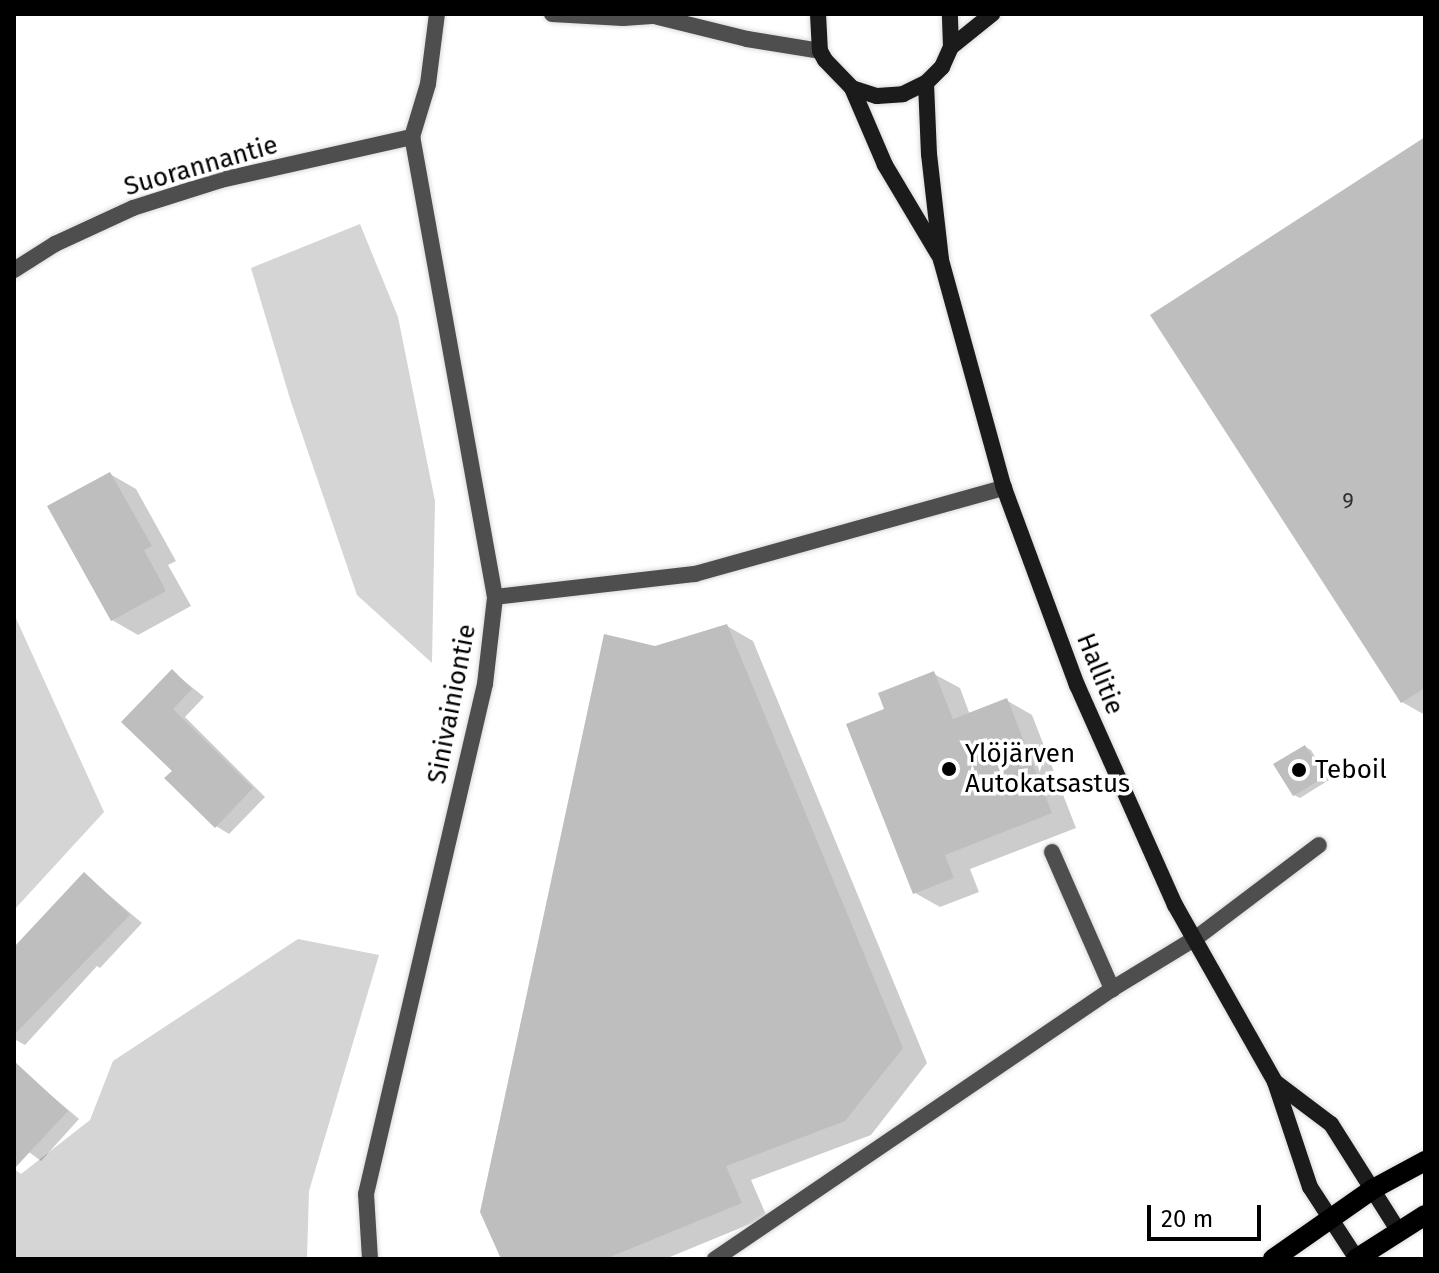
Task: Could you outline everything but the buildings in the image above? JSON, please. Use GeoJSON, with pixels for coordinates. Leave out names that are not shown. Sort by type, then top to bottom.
{"type":"FeatureCollection","features":[{"type":"Feature","properties":{"kind":"main road"},"geometry":{"type":"LineString","coordinates":[[818,14],[820,51]]}},
{"type":"Feature","properties":{"kind":"main road"},"geometry":{"type":"LineString","coordinates":[[852,88],[877,96],[903,94],[926,83],[942,67],[951,47],[950,14]]}},
{"type":"Feature","properties":{"kind":"main road"},"geometry":{"type":"LineString","coordinates":[[951,47],[992,14]]}},
{"type":"Feature","properties":{"kind":"main road","name":"Hallitie"},"geometry":{"type":"LineString","coordinates":[[820,51],[839,78],[852,88],[885,165],[941,260]]}},
{"type":"Feature","properties":{"kind":"main road","name":"Hallitie"},"geometry":{"type":"LineString","coordinates":[[926,83],[929,154],[941,260],[1004,488],[1077,685],[1175,905],[1275,1082],[1310,1187],[1357,1259]]}},
{"type":"Feature","properties":{"kind":"main road","name":"Hallitie"},"geometry":{"type":"LineString","coordinates":[[1275,1082],[1331,1124],[1398,1230]]}},
{"type":"Feature","properties":{"kind":"main road"},"geometry":{"type":"LineString","coordinates":[[1273,1259],[1373,1189],[1425,1161]]}},
{"type":"Feature","properties":{"kind":"main road"},"geometry":{"type":"LineString","coordinates":[[1357,1259],[1425,1215]]}},
{"type":"Feature","properties":{"kind":"street","name":"Sinivainiontie"},"geometry":{"type":"LineString","coordinates":[[370,1259],[366,1194],[485,684],[495,597],[412,137],[428,84],[437,14]]}},
{"type":"Feature","properties":{"kind":"street"},"geometry":{"type":"LineString","coordinates":[[552,14],[664,15],[747,39],[820,51]]}},
{"type":"Feature","properties":{"kind":"street","name":"Suorannantie"},"geometry":{"type":"LineString","coordinates":[[14,270],[55,244],[133,208],[221,180],[412,137]]}},
{"type":"Feature","properties":{"kind":"street"},"geometry":{"type":"LineString","coordinates":[[495,597],[695,574],[1004,488]]}},
{"type":"Feature","properties":{"kind":"street"},"geometry":{"type":"LineString","coordinates":[[715,1259],[1112,989],[1196,938],[1319,845]]}},
{"type":"Feature","properties":{"kind":"street"},"geometry":{"type":"LineString","coordinates":[[1052,852],[1112,989]]}},
{"type":"Feature","properties":{"kind":"shaded area"},"geometry":{"type":"Polygon","coordinates":[[[360,224],[398,317],[435,501],[432,663],[357,595],[291,402],[251,268],[360,224]]]}},
{"type":"Feature","properties":{"kind":"shaded area"},"geometry":{"type":"Polygon","coordinates":[[[14,614],[104,812],[14,910],[14,614]]]}},
{"type":"Feature","properties":{"kind":"shaded area"},"geometry":{"type":"Polygon","coordinates":[[[298,939],[379,955],[309,1191],[307,1259],[14,1259],[14,1169],[21,1174],[90,1120],[113,1061],[298,939]]]}},
{"type":"Feature","properties":{"kind":"place","name":"Ylöjärven Autokatsastus"},"geometry":{"type":"Point","coordinates":[949,769]}},
{"type":"Feature","properties":{"kind":"place","name":"Teboil"},"geometry":{"type":"Point","coordinates":[1299,770]}}]}
